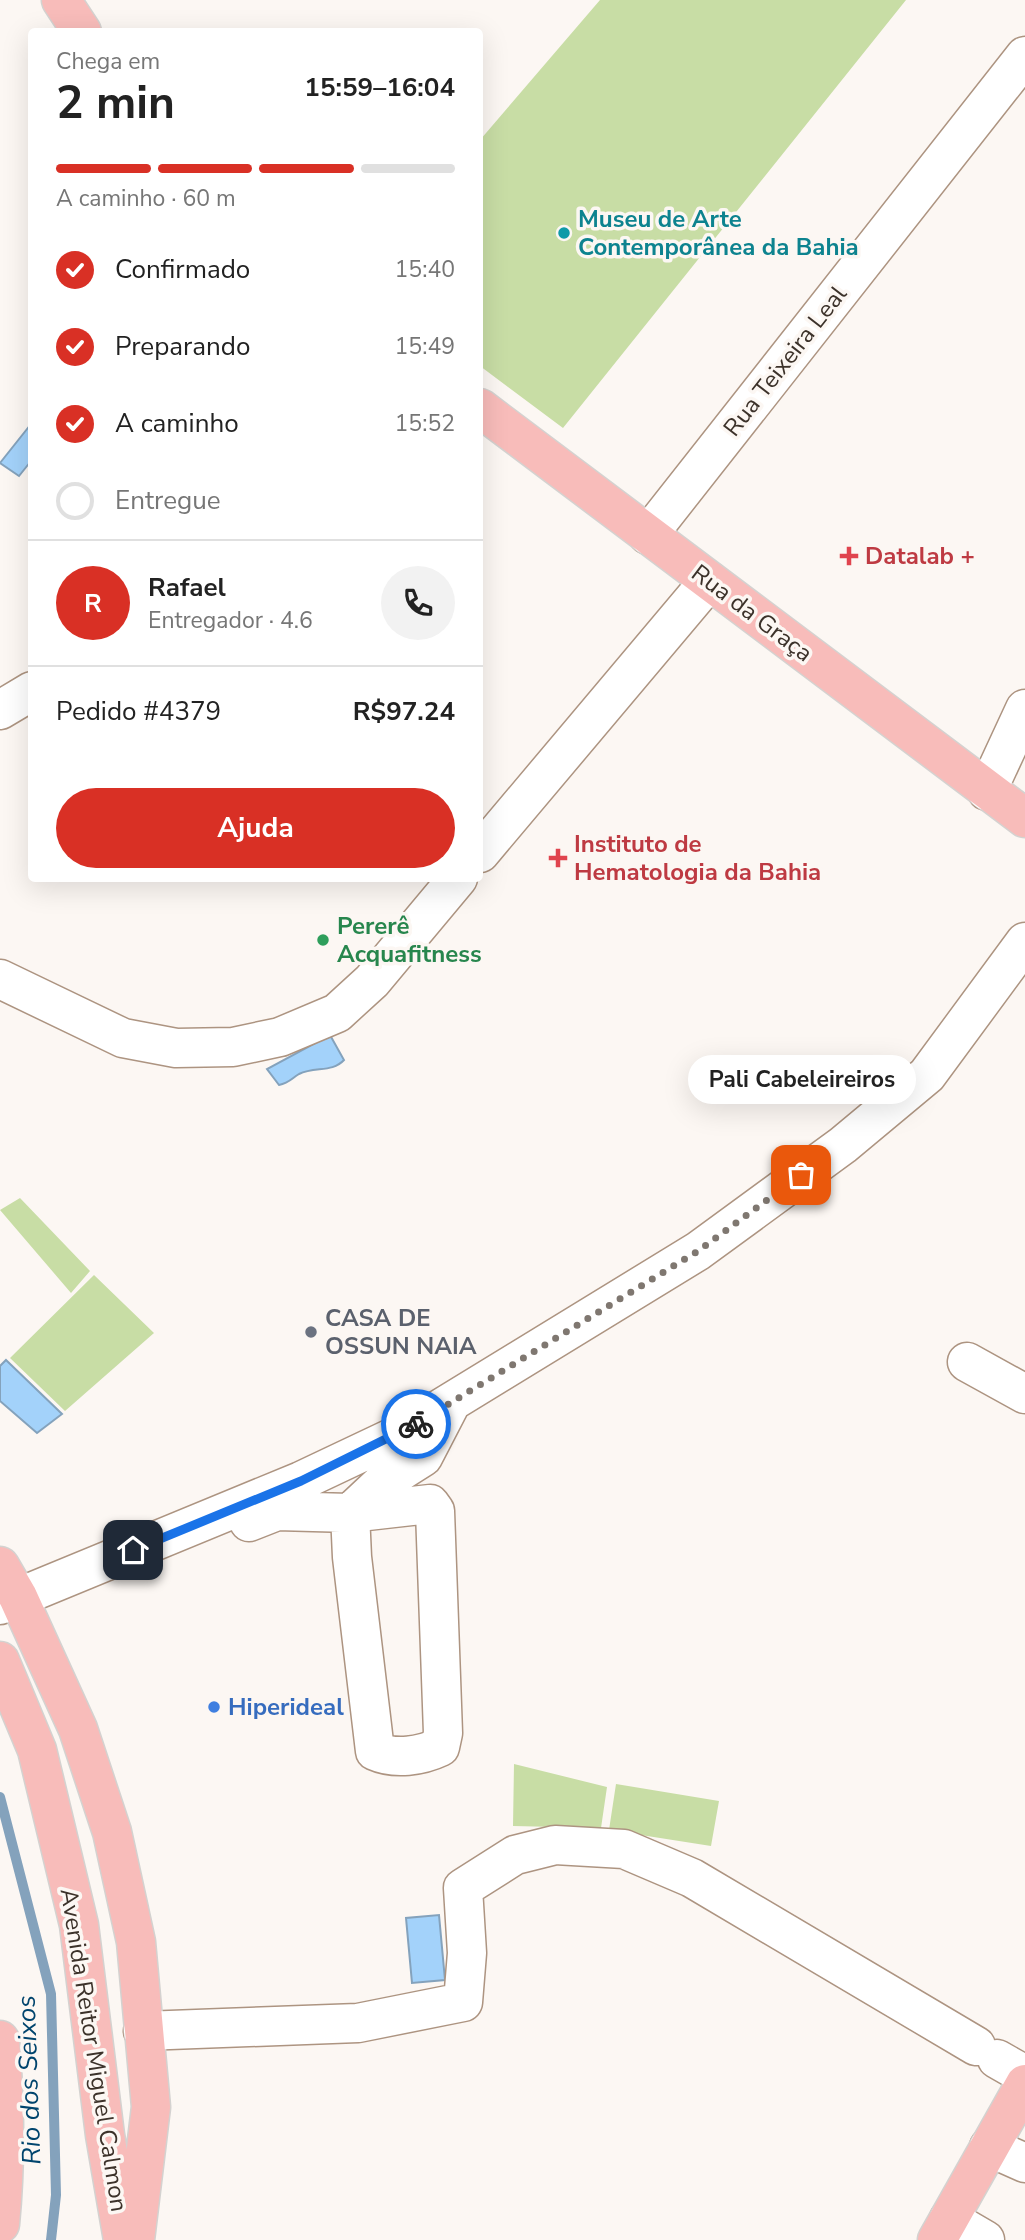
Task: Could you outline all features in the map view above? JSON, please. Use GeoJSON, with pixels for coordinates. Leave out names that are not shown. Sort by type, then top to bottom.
{"type":"FeatureCollection","features":[{"type":"Feature","properties":{"kind":"main road"},"geometry":{"type":"LineString","coordinates":[[61,0],[79,28]]}},
{"type":"Feature","properties":{"kind":"main road","name":"Rua da Graça"},"geometry":{"type":"LineString","coordinates":[[483,410],[1025,818]]}},
{"type":"Feature","properties":{"kind":"main road"},"geometry":{"type":"LineString","coordinates":[[6,1589],[78,1729],[112,1832],[136,1942],[151,2107],[135,2240]]}},
{"type":"Feature","properties":{"kind":"main road","name":"Avenida Reitor Miguel Calmon"},"geometry":{"type":"LineString","coordinates":[[0,1661],[37,1750],[79,1925],[105,2135],[123,2240]]}},
{"type":"Feature","properties":{"kind":"main road"},"geometry":{"type":"LineString","coordinates":[[0,2040],[5,2094],[4,2182],[0,2224]]}},
{"type":"Feature","properties":{"kind":"main road"},"geometry":{"type":"LineString","coordinates":[[943,2230],[989,2147],[1005,2059]]}},
{"type":"Feature","properties":{"kind":"street","name":"Rua Teixeira Leal"},"geometry":{"type":"LineString","coordinates":[[648,535],[1025,56]]}},
{"type":"Feature","properties":{"kind":"street"},"geometry":{"type":"LineString","coordinates":[[483,849],[709,581]]}},
{"type":"Feature","properties":{"kind":"street"},"geometry":{"type":"LineString","coordinates":[[0,710],[28,693]]}},
{"type":"Feature","properties":{"kind":"street"},"geometry":{"type":"LineString","coordinates":[[987,791],[1025,709]]}},
{"type":"Feature","properties":{"kind":"street"},"geometry":{"type":"LineString","coordinates":[[0,979],[123,1038],[176,1048],[233,1047],[268,1039],[337,1013],[372,981],[455,882]]}},
{"type":"Feature","properties":{"kind":"street"},"geometry":{"type":"LineString","coordinates":[[6,1589],[156,1540],[301,1481],[394,1437],[698,1251],[843,1144],[927,1075],[1025,942]]}},
{"type":"Feature","properties":{"kind":"street"},"geometry":{"type":"LineString","coordinates":[[967,1362],[1025,1394]]}},
{"type":"Feature","properties":{"kind":"street"},"geometry":{"type":"LineString","coordinates":[[156,1540],[193,1544],[277,1511],[350,1513],[430,1504],[435,1511],[443,1732],[440,1747],[426,1754],[386,1756],[375,1751],[353,1571],[350,1513],[382,1483],[424,1457],[451,1403]]}},
{"type":"Feature","properties":{"kind":"street"},"geometry":{"type":"LineString","coordinates":[[143,2031],[358,2023],[463,2002],[467,1953],[463,1888],[515,1855],[555,1845],[624,1849],[692,1878],[908,2006],[1005,2059]]}},
{"type":"Feature","properties":{"kind":"street"},"geometry":{"type":"LineString","coordinates":[[989,2147],[1025,2163]]}},
{"type":"Feature","properties":{"kind":"street"},"geometry":{"type":"LineString","coordinates":[[943,2230],[985,2240]]}},
{"type":"Feature","properties":{"kind":"green space"},"geometry":{"type":"Polygon","coordinates":[[[600,0],[906,0],[563,428],[483,368],[483,136],[600,0]]]}},
{"type":"Feature","properties":{"kind":"green space"},"geometry":{"type":"Polygon","coordinates":[[[20,1198],[90,1271],[71,1293],[0,1210],[20,1198]]]}},
{"type":"Feature","properties":{"kind":"green space"},"geometry":{"type":"Polygon","coordinates":[[[94,1275],[154,1333],[65,1411],[10,1358],[94,1275]]]}},
{"type":"Feature","properties":{"kind":"green space"},"geometry":{"type":"Polygon","coordinates":[[[514,1764],[607,1787],[601,1828],[513,1826],[514,1764]]]}},
{"type":"Feature","properties":{"kind":"green space"},"geometry":{"type":"Polygon","coordinates":[[[616,1784],[719,1801],[711,1846],[609,1830],[616,1784]]]}},
{"type":"Feature","properties":{"kind":"water"},"geometry":{"type":"Polygon","coordinates":[[[28,428],[28,465],[19,476],[0,463],[28,428]]]}},
{"type":"Feature","properties":{"kind":"water"},"geometry":{"type":"Polygon","coordinates":[[[330,1035],[344,1060],[334,1067],[305,1072],[279,1085],[267,1069],[330,1035]]]}},
{"type":"Feature","properties":{"kind":"water"},"geometry":{"type":"Polygon","coordinates":[[[6,1360],[62,1414],[37,1433],[0,1401],[0,1366],[6,1360]]]}},
{"type":"Feature","properties":{"kind":"water"},"geometry":{"type":"Polygon","coordinates":[[[439,1915],[445,1980],[412,1983],[406,1918],[439,1915]]]}},
{"type":"Feature","properties":{"kind":"waterway","name":"Rio dos Seixos"},"geometry":{"type":"LineString","coordinates":[[0,1797],[51,1994],[56,2195],[51,2240]]}},
{"type":"Feature","properties":{"kind":"way so far"},"geometry":{"type":"LineString","coordinates":[[416,1424],[698,1251],[801,1175]]}},
{"type":"Feature","properties":{"kind":"place","name":"Museu de Arte Contemporânea da Bahia"},"geometry":{"type":"Point","coordinates":[564,233]}},
{"type":"Feature","properties":{"kind":"place","name":"Datalab +"},"geometry":{"type":"Point","coordinates":[849,556]}},
{"type":"Feature","properties":{"kind":"place","name":"Instituto de Hematologia da Bahia"},"geometry":{"type":"Point","coordinates":[558,858]}},
{"type":"Feature","properties":{"kind":"place","name":"Pererê Acquafitness"},"geometry":{"type":"Point","coordinates":[323,940]}},
{"type":"Feature","properties":{"kind":"place","name":"Pali Cabeleireiros"},"geometry":{"type":"Point","coordinates":[801,1175]}},
{"type":"Feature","properties":{"kind":"place","name":"CASA DE OSSUN NAIA"},"geometry":{"type":"Point","coordinates":[311,1332]}},
{"type":"Feature","properties":{"kind":"place","name":"Hiperideal"},"geometry":{"type":"Point","coordinates":[214,1707]}},
{"type":"Feature","properties":{"kind":"route"},"geometry":{"type":"LineString","coordinates":[[133,1550],[301,1481],[416,1424]]}}]}
